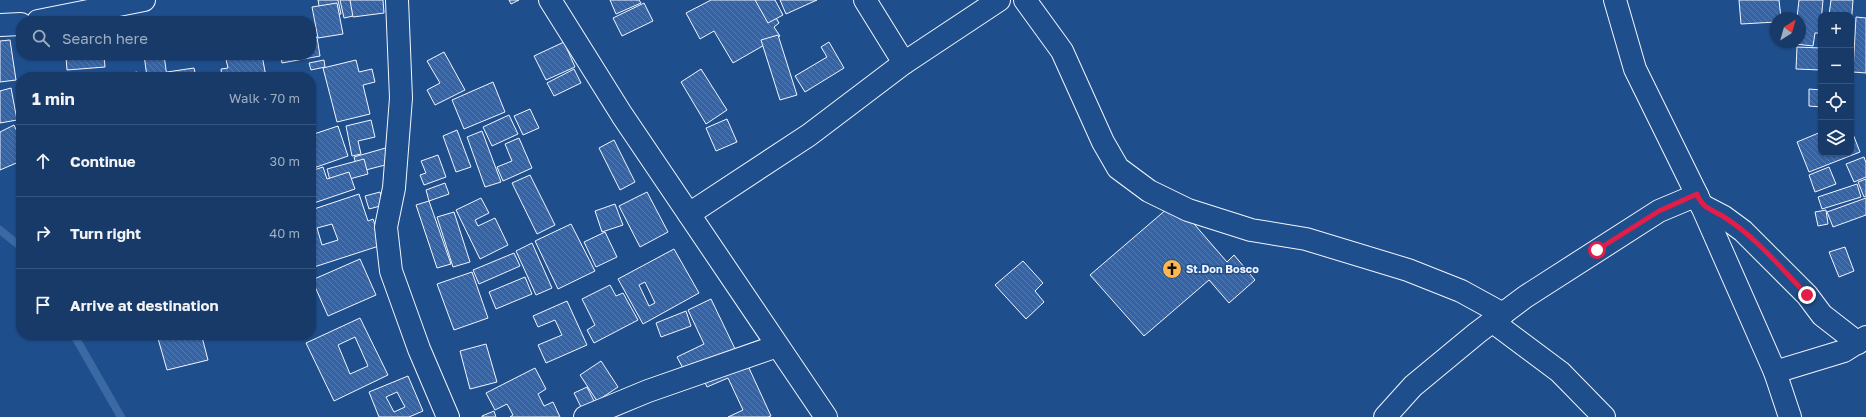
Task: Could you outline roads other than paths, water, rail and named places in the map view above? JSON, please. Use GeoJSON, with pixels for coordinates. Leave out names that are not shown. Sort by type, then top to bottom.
{"type":"FeatureCollection","features":[{"type":"Feature","properties":{"kind":"street"},"geometry":{"type":"LineString","coordinates":[[397,0],[401,98],[394,188],[386,228],[391,271],[419,349],[448,417]]}},
{"type":"Feature","properties":{"kind":"street"},"geometry":{"type":"LineString","coordinates":[[550,0],[622,115],[826,417]]}},
{"type":"Feature","properties":{"kind":"street"},"geometry":{"type":"LineString","coordinates":[[865,0],[904,63]]}},
{"type":"Feature","properties":{"kind":"street"},"geometry":{"type":"LineString","coordinates":[[689,214],[809,135],[904,63],[999,0]]}},
{"type":"Feature","properties":{"kind":"street"},"geometry":{"type":"LineString","coordinates":[[1025,0],[1062,52],[1103,142],[1118,168],[1149,191],[1188,210],[1251,230],[1306,239],[1408,270],[1461,291],[1498,318],[1560,372],[1604,417]]}},
{"type":"Feature","properties":{"kind":"street"},"geometry":{"type":"LineString","coordinates":[[1615,0],[1635,69],[1699,200],[1775,372],[1790,417]]}},
{"type":"Feature","properties":{"kind":"street"},"geometry":{"type":"LineString","coordinates":[[63,16],[138,1]]}},
{"type":"Feature","properties":{"kind":"street"},"geometry":{"type":"LineString","coordinates":[[0,25],[16,24]]}},
{"type":"Feature","properties":{"kind":"street"},"geometry":{"type":"LineString","coordinates":[[1385,417],[1413,386],[1498,318],[1545,284],[1659,211],[1699,200],[1743,231],[1807,295],[1822,315],[1862,340],[1844,351],[1775,372]]}},
{"type":"Feature","properties":{"kind":"street"},"geometry":{"type":"LineString","coordinates":[[585,417],[648,391],[777,346]]}},
{"type":"Feature","properties":{"kind":"waterway"},"geometry":{"type":"LineString","coordinates":[[0,230],[16,243]]}},
{"type":"Feature","properties":{"kind":"waterway"},"geometry":{"type":"LineString","coordinates":[[77,340],[121,417]]}},
{"type":"Feature","properties":{"kind":"place","name":"St.Don Bosco"},"geometry":{"type":"Point","coordinates":[1172,269]}}]}
